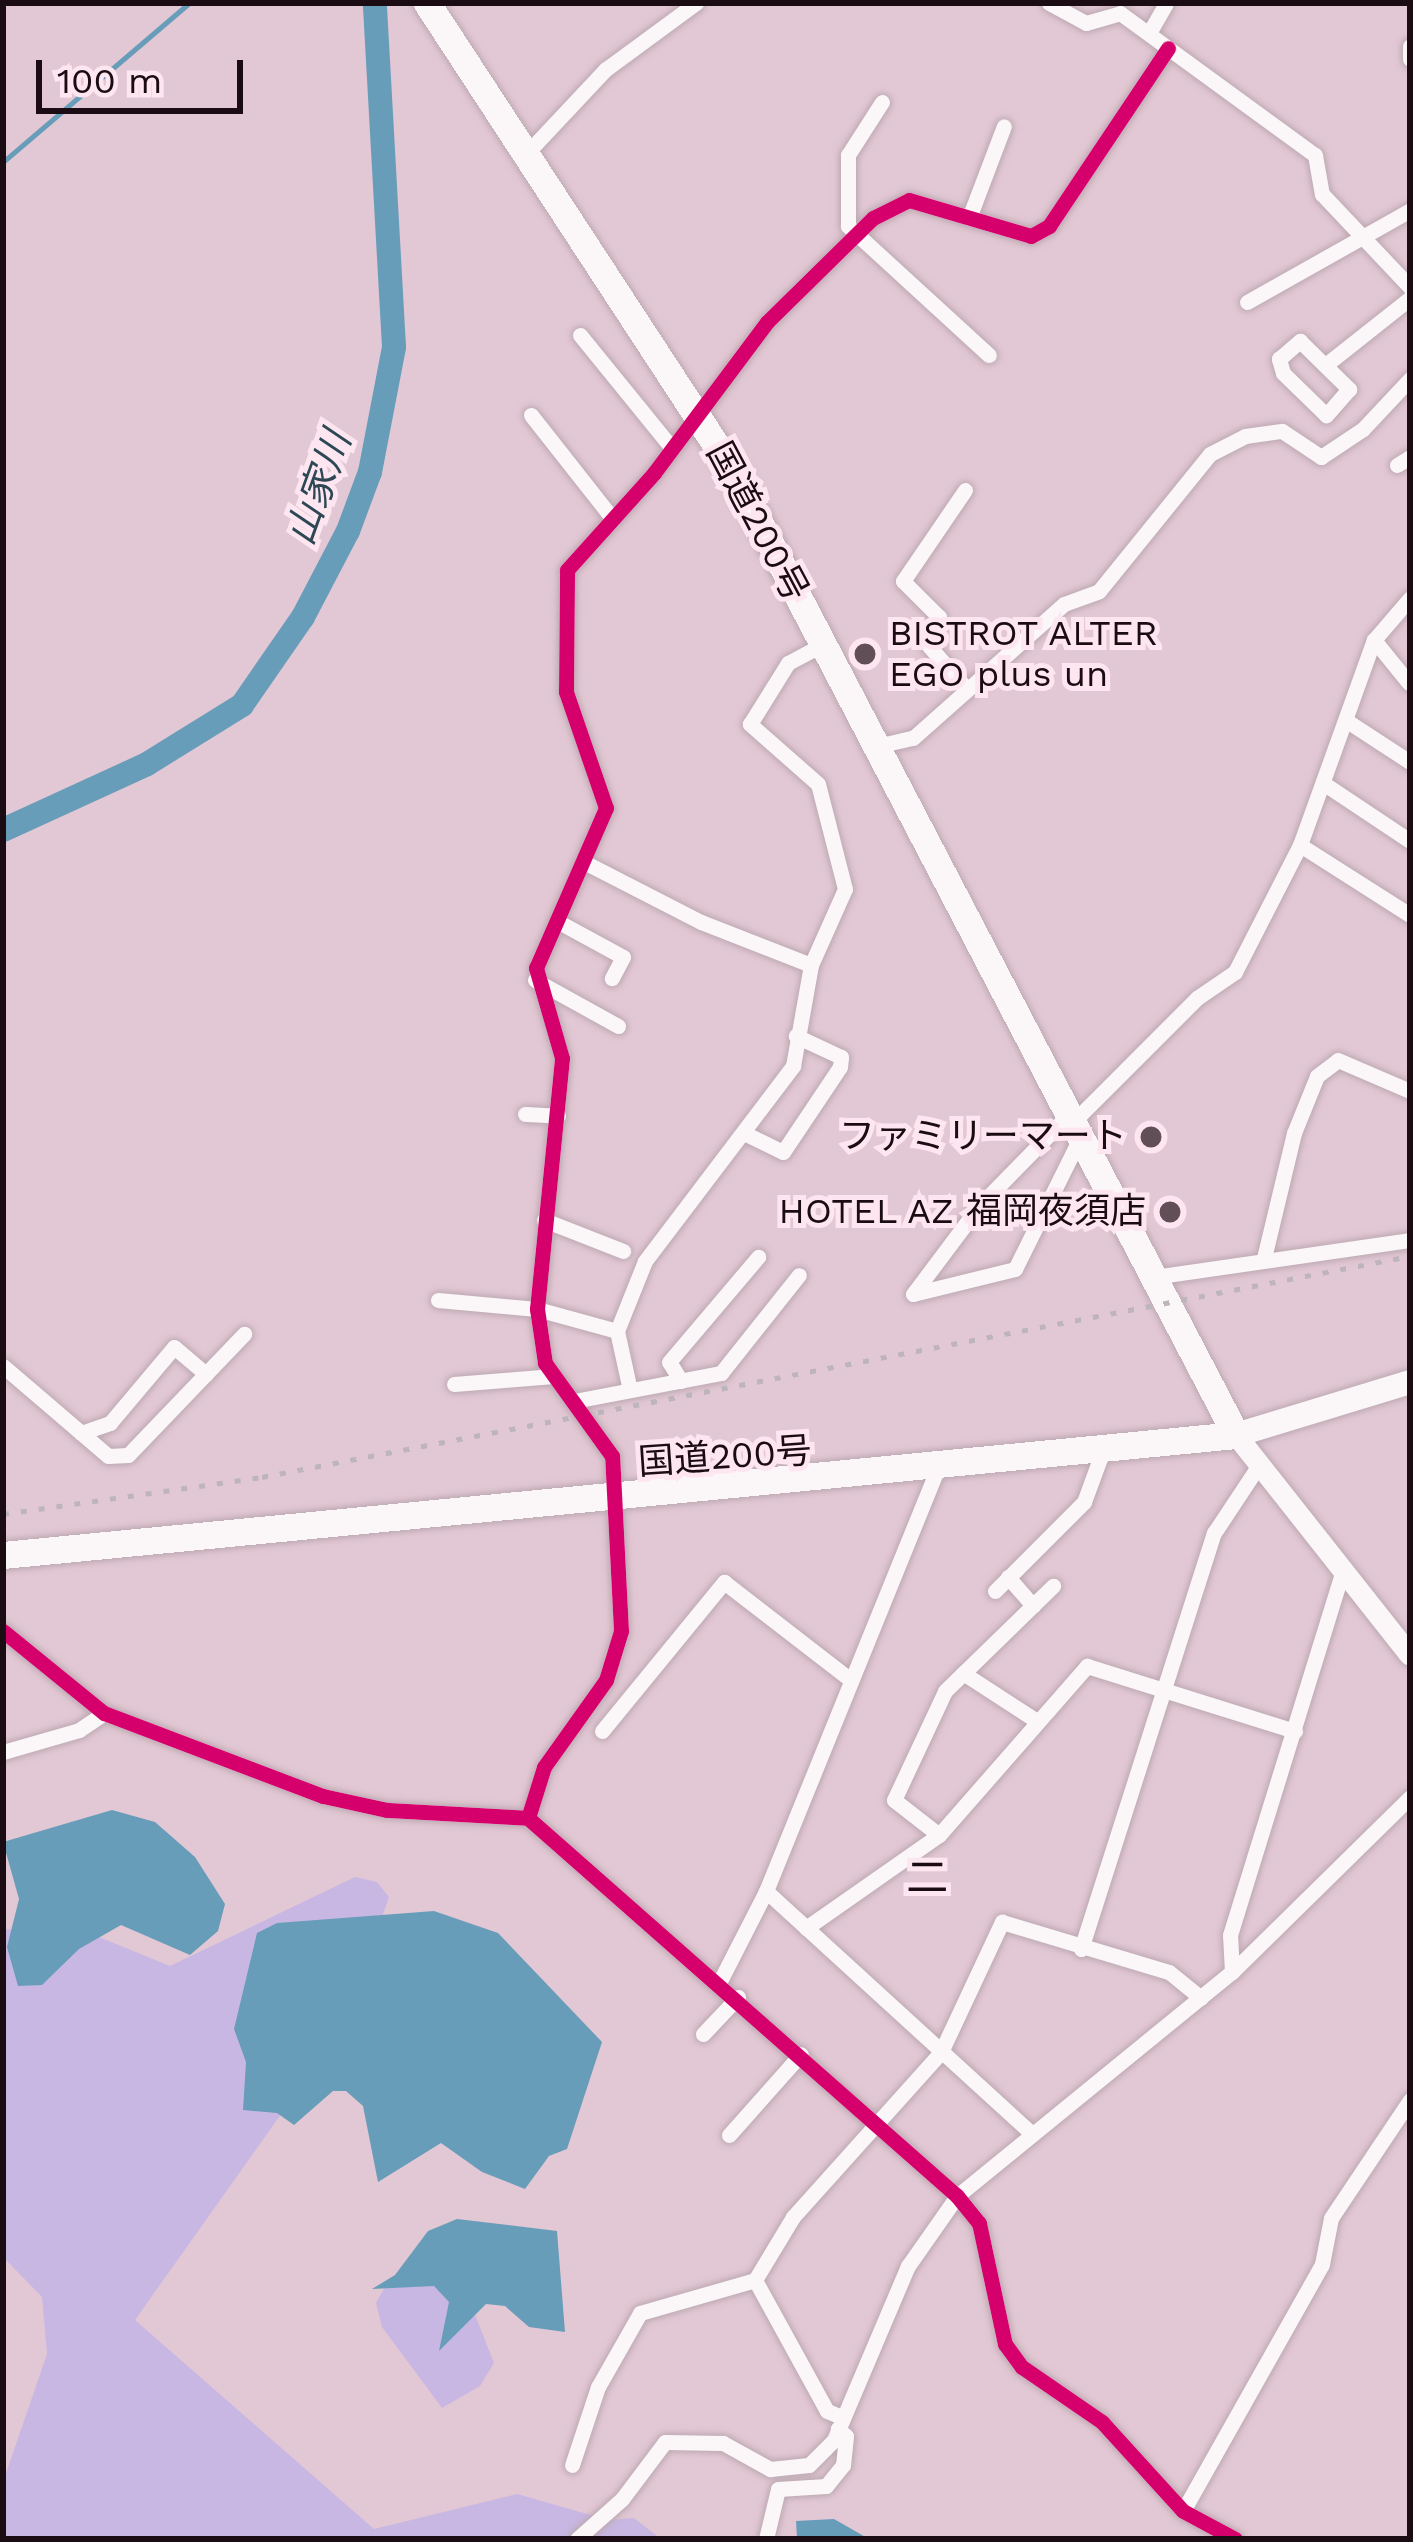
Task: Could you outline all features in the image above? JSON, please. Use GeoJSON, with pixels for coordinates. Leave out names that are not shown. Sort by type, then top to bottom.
{"type":"FeatureCollection","features":[{"type":"Feature","properties":{"kind":"highway","name":"国道200号"},"geometry":{"type":"LineString","coordinates":[[3,1556],[937,1470],[1236,1435],[698,412],[428,3]]}},
{"type":"Feature","properties":{"kind":"main road"},"geometry":{"type":"LineString","coordinates":[[1407,1388],[1236,1435],[1410,1655]]}},
{"type":"Feature","properties":{"kind":"street"},"geometry":{"type":"LineString","coordinates":[[527,153],[606,69],[696,3]]}},
{"type":"Feature","properties":{"kind":"street"},"geometry":{"type":"LineString","coordinates":[[1049,3],[1085,23],[1120,13],[1315,155],[1322,194],[1410,287]]}},
{"type":"Feature","properties":{"kind":"street"},"geometry":{"type":"LineString","coordinates":[[1149,33],[1166,3]]}},
{"type":"Feature","properties":{"kind":"street"},"geometry":{"type":"LineString","coordinates":[[1410,46],[1410,59]]}},
{"type":"Feature","properties":{"kind":"street"},"geometry":{"type":"LineString","coordinates":[[528,1818],[544,1767],[618,1654],[616,1496],[609,1448],[554,1376],[538,1309],[558,1117],[560,1046],[536,980],[606,808],[569,710],[564,582],[572,560],[671,447],[767,322],[855,236],[909,200],[1030,236],[1048,226],[1168,48]]}},
{"type":"Feature","properties":{"kind":"street"},"geometry":{"type":"LineString","coordinates":[[882,102],[848,155],[855,236],[988,355]]}},
{"type":"Feature","properties":{"kind":"street"},"geometry":{"type":"LineString","coordinates":[[969,218],[1004,126]]}},
{"type":"Feature","properties":{"kind":"street"},"geometry":{"type":"LineString","coordinates":[[1247,302],[1410,210]]}},
{"type":"Feature","properties":{"kind":"street"},"geometry":{"type":"LineString","coordinates":[[1328,363],[1410,298]]}},
{"type":"Feature","properties":{"kind":"street"},"geometry":{"type":"LineString","coordinates":[[580,334],[671,447]]}},
{"type":"Feature","properties":{"kind":"street"},"geometry":{"type":"LineString","coordinates":[[1300,341],[1328,363],[1349,389],[1326,415],[1283,373],[1279,359],[1300,341]]}},
{"type":"Feature","properties":{"kind":"street"},"geometry":{"type":"LineString","coordinates":[[877,746],[913,738],[964,686],[1064,604],[1099,591],[1210,454],[1245,436],[1282,431],[1321,457],[1363,429],[1410,379]]}},
{"type":"Feature","properties":{"kind":"street"},"geometry":{"type":"LineString","coordinates":[[531,415],[612,518]]}},
{"type":"Feature","properties":{"kind":"street"},"geometry":{"type":"LineString","coordinates":[[964,686],[929,646],[939,617],[903,580],[965,490]]}},
{"type":"Feature","properties":{"kind":"street"},"geometry":{"type":"LineString","coordinates":[[1073,1126],[1015,1269],[913,1294],[979,1205],[1073,1126],[1197,998],[1235,972],[1300,845],[1374,640],[1410,598]]}},
{"type":"Feature","properties":{"kind":"street"},"geometry":{"type":"LineString","coordinates":[[1374,640],[1409,683]]}},
{"type":"Feature","properties":{"kind":"street"},"geometry":{"type":"LineString","coordinates":[[630,1390],[617,1331],[645,1261],[746,1134],[793,1066],[796,1036],[812,993],[811,965],[845,889],[830,852],[829,815],[818,784],[750,724],[788,663],[823,644]]}},
{"type":"Feature","properties":{"kind":"street"},"geometry":{"type":"LineString","coordinates":[[1347,721],[1410,762]]}},
{"type":"Feature","properties":{"kind":"street"},"geometry":{"type":"LineString","coordinates":[[1323,783],[1410,841]]}},
{"type":"Feature","properties":{"kind":"street"},"geometry":{"type":"LineString","coordinates":[[1300,845],[1410,915]]}},
{"type":"Feature","properties":{"kind":"street"},"geometry":{"type":"LineString","coordinates":[[586,862],[701,922],[811,965]]}},
{"type":"Feature","properties":{"kind":"street"},"geometry":{"type":"LineString","coordinates":[[557,921],[623,957],[612,978]]}},
{"type":"Feature","properties":{"kind":"street"},"geometry":{"type":"LineString","coordinates":[[536,980],[618,1026]]}},
{"type":"Feature","properties":{"kind":"street"},"geometry":{"type":"LineString","coordinates":[[746,1134],[783,1152],[840,1067],[841,1057],[796,1036]]}},
{"type":"Feature","properties":{"kind":"street"},"geometry":{"type":"LineString","coordinates":[[1264,1258],[1294,1133],[1317,1076],[1338,1060],[1410,1091]]}},
{"type":"Feature","properties":{"kind":"street"},"geometry":{"type":"LineString","coordinates":[[525,1114],[558,1117]]}},
{"type":"Feature","properties":{"kind":"street"},"geometry":{"type":"LineString","coordinates":[[544,1220],[623,1251]]}},
{"type":"Feature","properties":{"kind":"street"},"geometry":{"type":"LineString","coordinates":[[1150,1278],[1410,1240]]}},
{"type":"Feature","properties":{"kind":"street"},"geometry":{"type":"LineString","coordinates":[[681,1381],[669,1362],[758,1257]]}},
{"type":"Feature","properties":{"kind":"street"},"geometry":{"type":"LineString","coordinates":[[574,1401],[721,1372],[800,1275]]}},
{"type":"Feature","properties":{"kind":"street"},"geometry":{"type":"LineString","coordinates":[[438,1300],[538,1309],[617,1331]]}},
{"type":"Feature","properties":{"kind":"street"},"geometry":{"type":"LineString","coordinates":[[7,1362],[109,1456],[128,1455],[244,1334]]}},
{"type":"Feature","properties":{"kind":"street"},"geometry":{"type":"LineString","coordinates":[[81,1433],[110,1423],[174,1347],[206,1374]]}},
{"type":"Feature","properties":{"kind":"street"},"geometry":{"type":"LineString","coordinates":[[454,1384],[554,1376]]}},
{"type":"Feature","properties":{"kind":"street"},"geometry":{"type":"LineString","coordinates":[[995,1591],[1084,1502],[1102,1453]]}},
{"type":"Feature","properties":{"kind":"street"},"geometry":{"type":"LineString","coordinates":[[1081,1949],[1214,1533],[1259,1465]]}},
{"type":"Feature","properties":{"kind":"street"},"geometry":{"type":"LineString","coordinates":[[720,1981],[766,1891],[937,1470]]}},
{"type":"Feature","properties":{"kind":"street"},"geometry":{"type":"LineString","coordinates":[[1232,1972],[1230,1935],[1342,1574]]}},
{"type":"Feature","properties":{"kind":"street"},"geometry":{"type":"LineString","coordinates":[[1008,1577],[1033,1606]]}},
{"type":"Feature","properties":{"kind":"street"},"geometry":{"type":"LineString","coordinates":[[602,1731],[724,1582],[851,1680]]}},
{"type":"Feature","properties":{"kind":"street"},"geometry":{"type":"LineString","coordinates":[[939,1835],[894,1800],[945,1691],[1053,1586]]}},
{"type":"Feature","properties":{"kind":"street"},"geometry":{"type":"LineString","coordinates":[[3,1631],[104,1713],[323,1796],[387,1810],[528,1818],[720,1981],[957,2196],[979,2223],[1005,2344],[1022,2367],[1102,2422],[1183,2511],[1235,2539]]}},
{"type":"Feature","properties":{"kind":"street"},"geometry":{"type":"LineString","coordinates":[[806,1928],[939,1835],[1087,1666],[1295,1731]]}},
{"type":"Feature","properties":{"kind":"street"},"geometry":{"type":"LineString","coordinates":[[963,1673],[1037,1721]]}},
{"type":"Feature","properties":{"kind":"street"},"geometry":{"type":"LineString","coordinates":[[3,1752],[79,1730],[104,1713]]}},
{"type":"Feature","properties":{"kind":"street"},"geometry":{"type":"LineString","coordinates":[[578,2539],[622,2499],[665,2442],[723,2443],[756,2465],[790,2470],[809,2465],[840,2423],[908,2266],[957,2196],[1232,1972],[1410,1797]]}},
{"type":"Feature","properties":{"kind":"street"},"geometry":{"type":"LineString","coordinates":[[766,1891],[1031,2133]]}},
{"type":"Feature","properties":{"kind":"street"},"geometry":{"type":"LineString","coordinates":[[572,2465],[598,2387],[640,2313],[755,2280],[793,2217],[941,2052],[1002,1922],[1169,1972],[1201,1998]]}},
{"type":"Feature","properties":{"kind":"street"},"geometry":{"type":"LineString","coordinates":[[703,2035],[738,1997]]}},
{"type":"Feature","properties":{"kind":"street"},"geometry":{"type":"LineString","coordinates":[[730,2135],[801,2054]]}},
{"type":"Feature","properties":{"kind":"street"},"geometry":{"type":"LineString","coordinates":[[1183,2511],[1322,2264],[1331,2218],[1410,2100]]}},
{"type":"Feature","properties":{"kind":"street"},"geometry":{"type":"LineString","coordinates":[[755,2280],[846,2437],[843,2465],[826,2486],[778,2489],[766,2539]]}},
{"type":"Feature","properties":{"kind":"shaded area"},"geometry":{"type":"Polygon","coordinates":[[[355,1877],[377,1882],[389,1897],[382,1917],[289,2103],[135,2320],[374,2529],[517,2494],[608,2520],[634,2518],[661,2539],[3,2539],[3,2482],[47,2354],[42,2297],[3,2257],[3,1929],[94,1935],[170,1966],[355,1877]]]}},
{"type":"Feature","properties":{"kind":"shaded area"},"geometry":{"type":"Polygon","coordinates":[[[461,2279],[494,2363],[480,2386],[442,2408],[382,2327],[376,2303],[386,2285],[461,2279]]]}},
{"type":"Feature","properties":{"kind":"water"},"geometry":{"type":"Polygon","coordinates":[[[112,1810],[155,1822],[195,1857],[225,1904],[218,1931],[190,1955],[121,1925],[79,1949],[42,1985],[18,1986],[7,1947],[19,1899],[3,1842],[112,1810]]]}},
{"type":"Feature","properties":{"kind":"water"},"geometry":{"type":"Polygon","coordinates":[[[434,1911],[498,1933],[602,2042],[567,2149],[549,2156],[525,2189],[482,2172],[441,2143],[378,2182],[363,2106],[346,2091],[333,2091],[294,2125],[277,2113],[243,2110],[246,2062],[234,2029],[257,1933],[277,1923],[434,1911]]]}},
{"type":"Feature","properties":{"kind":"water"},"geometry":{"type":"Polygon","coordinates":[[[457,2219],[557,2231],[565,2332],[529,2327],[505,2306],[486,2304],[439,2351],[449,2302],[434,2286],[372,2289],[395,2275],[428,2231],[457,2219]]]}},
{"type":"Feature","properties":{"kind":"water"},"geometry":{"type":"Polygon","coordinates":[[[834,2519],[869,2539],[797,2538],[796,2521],[834,2519]]]}},
{"type":"Feature","properties":{"kind":"waterway"},"geometry":{"type":"LineString","coordinates":[[3,162],[189,3]]}},
{"type":"Feature","properties":{"kind":"waterway","name":"山家川"},"geometry":{"type":"LineString","coordinates":[[3,830],[147,764],[242,705],[303,617],[348,531],[370,472],[394,347],[375,3]]}},
{"type":"Feature","properties":{"kind":"railway"},"geometry":{"type":"LineString","coordinates":[[3,1514],[262,1477],[1410,1256]]}},
{"type":"Feature","properties":{"kind":"cycle path"},"geometry":{"type":"LineString","coordinates":[[528,1818],[544,1767],[606,1680],[621,1631],[612,1456],[545,1363],[537,1309],[562,1058],[536,968],[606,808],[566,692],[567,570],[654,473],[767,322],[873,218],[909,200],[1031,236],[1049,226],[1168,48]]}},
{"type":"Feature","properties":{"kind":"cycle path"},"geometry":{"type":"LineString","coordinates":[[3,1631],[104,1713],[323,1796],[387,1810],[528,1818],[957,2196],[979,2223],[1005,2344],[1022,2367],[1102,2422],[1183,2511],[1235,2539]]}},
{"type":"Feature","properties":{"kind":"place","name":"BISTROT ALTER EGO plus un"},"geometry":{"type":"Point","coordinates":[865,654]}},
{"type":"Feature","properties":{"kind":"place","name":"ファミリーマート"},"geometry":{"type":"Point","coordinates":[1151,1137]}},
{"type":"Feature","properties":{"kind":"place","name":"HOTEL AZ 福岡夜須店"},"geometry":{"type":"Point","coordinates":[1170,1212]}},
{"type":"Feature","properties":{"kind":"district","name":"二"},"geometry":{"type":"Point","coordinates":[927,1878]}}]}
